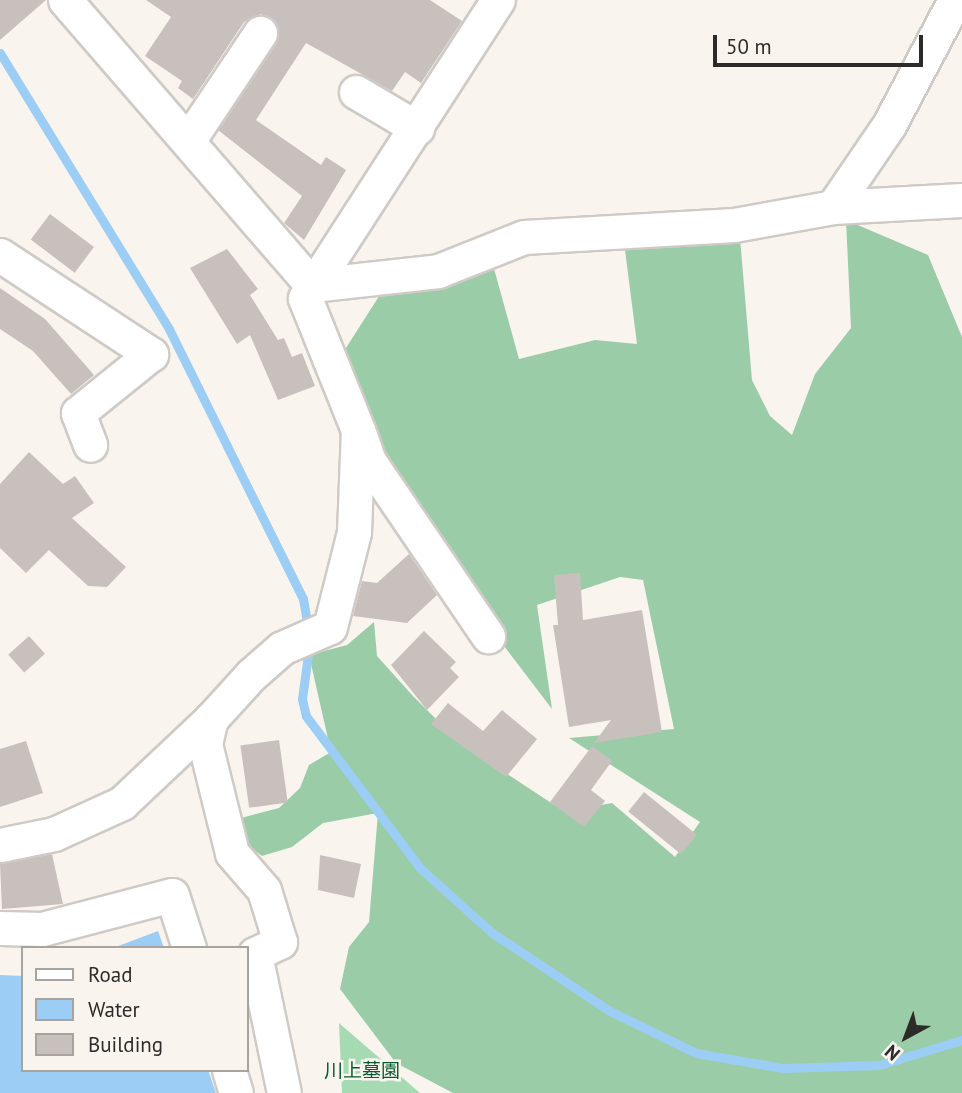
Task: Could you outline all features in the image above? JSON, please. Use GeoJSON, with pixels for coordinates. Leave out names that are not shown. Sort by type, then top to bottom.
{"type":"FeatureCollection","features":[{"type":"Feature","properties":{"kind":"street"},"geometry":{"type":"LineString","coordinates":[[65,0],[312,285]]}},
{"type":"Feature","properties":{"kind":"street"},"geometry":{"type":"LineString","coordinates":[[832,207],[889,125],[955,0]]}},
{"type":"Feature","properties":{"kind":"street"},"geometry":{"type":"LineString","coordinates":[[488,636],[369,461],[305,298],[417,128],[494,1]]}},
{"type":"Feature","properties":{"kind":"street"},"geometry":{"type":"LineString","coordinates":[[188,141],[260,33]]}},
{"type":"Feature","properties":{"kind":"street"},"geometry":{"type":"LineString","coordinates":[[356,93],[417,128]]}},
{"type":"Feature","properties":{"kind":"street"},"geometry":{"type":"LineString","coordinates":[[312,285],[438,271],[524,237],[734,225],[832,207],[962,200]]}},
{"type":"Feature","properties":{"kind":"street"},"geometry":{"type":"LineString","coordinates":[[0,256],[151,354],[78,413],[90,445]]}},
{"type":"Feature","properties":{"kind":"street"},"geometry":{"type":"LineString","coordinates":[[0,845],[54,834],[122,803],[282,648],[330,627],[354,532],[358,430]]}},
{"type":"Feature","properties":{"kind":"street"},"geometry":{"type":"LineString","coordinates":[[211,719],[205,744],[232,853],[264,890],[280,942],[275,950],[256,954],[284,1093]]}},
{"type":"Feature","properties":{"kind":"street"},"geometry":{"type":"LineString","coordinates":[[0,928],[42,929],[172,895],[188,946]]}},
{"type":"Feature","properties":{"kind":"street"},"geometry":{"type":"LineString","coordinates":[[230,1072],[236,1093]]}},
{"type":"Feature","properties":{"kind":"green space"},"geometry":{"type":"Polygon","coordinates":[[[846,220],[928,255],[962,337],[962,1093],[453,1093],[396,1063],[340,989],[349,947],[369,922],[378,813],[323,823],[292,847],[262,856],[243,842],[241,818],[279,808],[300,788],[309,765],[331,752],[309,655],[347,645],[374,622],[377,656],[460,743],[565,812],[612,803],[675,857],[700,822],[569,738],[674,729],[643,580],[620,577],[537,605],[552,709],[479,613],[357,411],[344,351],[383,290],[493,265],[519,359],[595,340],[637,344],[624,242],[740,238],[752,380],[770,416],[792,435],[815,374],[851,328],[846,220]]]}},
{"type":"Feature","properties":{"kind":"green space","name":"川上墓園"},"geometry":{"type":"Polygon","coordinates":[[[339,1023],[420,1093],[342,1093],[339,1023]]]}},
{"type":"Feature","properties":{"kind":"water"},"geometry":{"type":"Polygon","coordinates":[[[158,931],[163,946],[118,946],[158,931]]]}},
{"type":"Feature","properties":{"kind":"water"},"geometry":{"type":"Polygon","coordinates":[[[0,975],[21,976],[21,1072],[209,1072],[216,1093],[0,1093],[0,975]]]}},
{"type":"Feature","properties":{"kind":"building"},"geometry":{"type":"Polygon","coordinates":[[[0,0],[46,0],[0,40],[0,0]]]}},
{"type":"Feature","properties":{"kind":"building"},"geometry":{"type":"Polygon","coordinates":[[[146,0],[430,0],[462,21],[421,83],[405,72],[392,91],[306,43],[256,120],[321,165],[326,157],[346,170],[304,240],[284,223],[302,196],[218,130],[276,44],[277,24],[261,14],[244,22],[193,99],[178,88],[182,81],[145,56],[171,17],[146,0]]]}},
{"type":"Feature","properties":{"kind":"building"},"geometry":{"type":"Polygon","coordinates":[[[50,214],[94,247],[75,273],[31,240],[50,214]]]}},
{"type":"Feature","properties":{"kind":"building"},"geometry":{"type":"Polygon","coordinates":[[[227,249],[258,289],[250,295],[278,340],[284,338],[292,357],[302,353],[315,386],[278,400],[250,335],[237,344],[190,268],[227,249]]]}},
{"type":"Feature","properties":{"kind":"building"},"geometry":{"type":"Polygon","coordinates":[[[0,288],[45,319],[94,375],[71,394],[33,351],[0,329],[0,288]]]}},
{"type":"Feature","properties":{"kind":"building"},"geometry":{"type":"Polygon","coordinates":[[[29,452],[63,484],[75,476],[94,503],[72,518],[126,567],[107,587],[88,586],[49,550],[26,573],[0,548],[0,484],[29,452]]]}},
{"type":"Feature","properties":{"kind":"building"},"geometry":{"type":"Polygon","coordinates":[[[409,554],[437,595],[407,623],[353,616],[362,581],[377,583],[409,554]]]}},
{"type":"Feature","properties":{"kind":"building"},"geometry":{"type":"Polygon","coordinates":[[[580,573],[583,620],[642,610],[662,732],[594,743],[611,720],[569,727],[553,625],[558,625],[554,575],[580,573]]]}},
{"type":"Feature","properties":{"kind":"building"},"geometry":{"type":"Polygon","coordinates":[[[424,631],[456,662],[450,668],[459,677],[427,710],[391,665],[424,631]]]}},
{"type":"Feature","properties":{"kind":"building"},"geometry":{"type":"Polygon","coordinates":[[[29,636],[45,654],[24,673],[8,655],[29,636]]]}},
{"type":"Feature","properties":{"kind":"building"},"geometry":{"type":"Polygon","coordinates":[[[448,703],[483,731],[502,710],[537,739],[506,777],[431,724],[448,703]]]}},
{"type":"Feature","properties":{"kind":"building"},"geometry":{"type":"Polygon","coordinates":[[[279,740],[288,802],[249,808],[240,745],[279,740]]]}},
{"type":"Feature","properties":{"kind":"building"},"geometry":{"type":"Polygon","coordinates":[[[26,741],[43,793],[0,807],[0,749],[26,741]]]}},
{"type":"Feature","properties":{"kind":"building"},"geometry":{"type":"Polygon","coordinates":[[[592,746],[612,761],[591,790],[605,801],[584,827],[550,802],[592,746]]]}},
{"type":"Feature","properties":{"kind":"building"},"geometry":{"type":"Polygon","coordinates":[[[644,792],[697,835],[681,854],[628,811],[644,792]]]}},
{"type":"Feature","properties":{"kind":"building"},"geometry":{"type":"Polygon","coordinates":[[[52,854],[63,904],[2,909],[0,864],[52,854]]]}},
{"type":"Feature","properties":{"kind":"building"},"geometry":{"type":"Polygon","coordinates":[[[320,855],[361,864],[354,898],[318,890],[320,855]]]}},
{"type":"Feature","properties":{"kind":"waterway"},"geometry":{"type":"LineString","coordinates":[[0,53],[169,329],[303,599],[308,628]]}},
{"type":"Feature","properties":{"kind":"waterway"},"geometry":{"type":"LineString","coordinates":[[309,647],[302,699],[306,716],[420,868],[491,932],[610,1011],[696,1053],[783,1068],[879,1065],[962,1040]]}}]}
